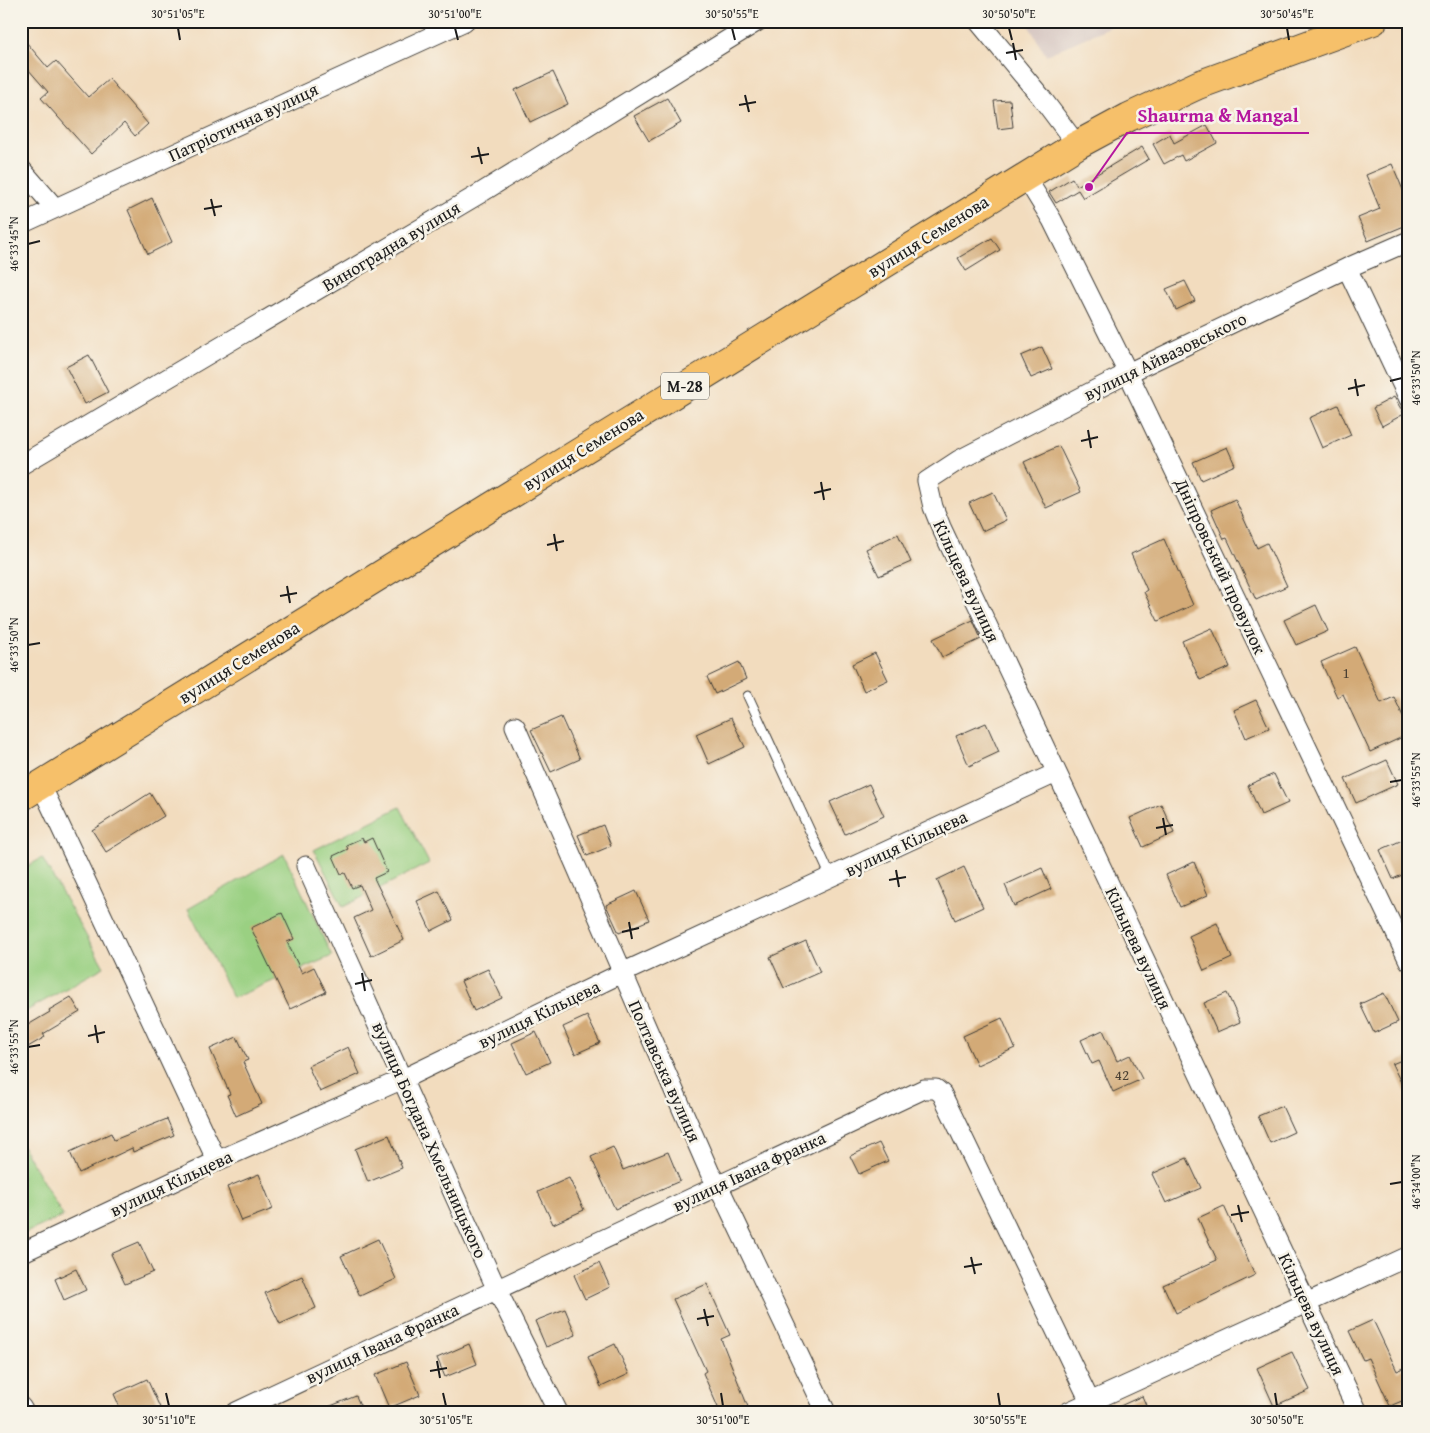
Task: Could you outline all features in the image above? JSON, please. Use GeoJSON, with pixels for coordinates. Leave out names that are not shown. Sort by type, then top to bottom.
{"type":"FeatureCollection","features":[{"type":"Feature","properties":{"kind":"highway","name":"вулиця Семенова"},"geometry":{"type":"LineString","coordinates":[[31,791],[1077,145],[1129,116],[1198,85],[1373,21]]}},
{"type":"Feature","properties":{"kind":"street","name":"Патріотична вулиця"},"geometry":{"type":"LineString","coordinates":[[21,224],[465,21]]}},
{"type":"Feature","properties":{"kind":"street","name":"Виноградна вулиця"},"geometry":{"type":"LineString","coordinates":[[21,465],[479,194],[758,21]]}},
{"type":"Feature","properties":{"kind":"street"},"geometry":{"type":"LineString","coordinates":[[978,21],[1041,97],[1077,145]]}},
{"type":"Feature","properties":{"kind":"street"},"geometry":{"type":"LineString","coordinates":[[21,169],[55,208]]}},
{"type":"Feature","properties":{"kind":"street","name":"Дніпровський провулок"},"geometry":{"type":"LineString","coordinates":[[1025,176],[1052,220],[1128,372],[1409,961]]}},
{"type":"Feature","properties":{"kind":"street","name":"вулиця Айвазовського"},"geometry":{"type":"LineString","coordinates":[[927,481],[940,470],[1128,372],[1347,268],[1409,241]]}},
{"type":"Feature","properties":{"kind":"street"},"geometry":{"type":"LineString","coordinates":[[1347,268],[1409,399]]}},
{"type":"Feature","properties":{"kind":"street","name":"Кільцева вулиця"},"geometry":{"type":"LineString","coordinates":[[927,481],[941,527],[1358,1412]]}},
{"type":"Feature","properties":{"kind":"street","name":"Полтавська вулиця"},"geometry":{"type":"LineString","coordinates":[[515,726],[710,1173],[718,1186],[826,1412]]}},
{"type":"Feature","properties":{"kind":"street","name":"вулиця Кільцева"},"geometry":{"type":"LineString","coordinates":[[21,1253],[217,1160],[402,1079],[622,974],[1056,774]]}},
{"type":"Feature","properties":{"kind":"street"},"geometry":{"type":"LineString","coordinates":[[31,791],[217,1160]]}},
{"type":"Feature","properties":{"kind":"street","name":"вулиця Богдана Хмельницького"},"geometry":{"type":"LineString","coordinates":[[306,866],[497,1290],[558,1412]]}},
{"type":"Feature","properties":{"kind":"street","name":"вулиця Івана Франка"},"geometry":{"type":"LineString","coordinates":[[236,1412],[924,1089],[936,1089],[942,1094],[1093,1407]]}},
{"type":"Feature","properties":{"kind":"street"},"geometry":{"type":"LineString","coordinates":[[1068,1412],[1093,1407],[1409,1256]]}},
{"type":"Feature","properties":{"kind":"street"},"geometry":{"type":"LineString","coordinates":[[21,1407],[24,1412]]}},
{"type":"Feature","properties":{"kind":"lane"},"geometry":{"type":"LineString","coordinates":[[748,696],[831,877]]}},
{"type":"Feature","properties":{"kind":"shaded area"},"geometry":{"type":"Polygon","coordinates":[[[1026,21],[1123,21],[1046,55],[1026,21]]]}},
{"type":"Feature","properties":{"kind":"green space"},"geometry":{"type":"Polygon","coordinates":[[[400,807],[429,863],[343,907],[314,850],[400,807]]]}},
{"type":"Feature","properties":{"kind":"green space"},"geometry":{"type":"Polygon","coordinates":[[[284,854],[332,956],[233,998],[188,909],[284,854]]]}},
{"type":"Feature","properties":{"kind":"green space"},"geometry":{"type":"Polygon","coordinates":[[[42,858],[104,967],[21,1014],[21,870],[42,858]]]}},
{"type":"Feature","properties":{"kind":"green space"},"geometry":{"type":"Polygon","coordinates":[[[21,1144],[63,1216],[21,1235],[21,1144]]]}},
{"type":"Feature","properties":{"kind":"building"},"geometry":{"type":"Polygon","coordinates":[[[21,36],[48,68],[56,61],[88,97],[109,79],[148,124],[135,136],[124,123],[91,154],[41,98],[48,92],[21,61],[21,36]]]}},
{"type":"Feature","properties":{"kind":"building"},"geometry":{"type":"Polygon","coordinates":[[[553,72],[568,104],[530,122],[515,90],[553,72]]]}},
{"type":"Feature","properties":{"kind":"building"},"geometry":{"type":"Polygon","coordinates":[[[667,98],[681,123],[649,141],[634,116],[667,98]]]}},
{"type":"Feature","properties":{"kind":"building"},"geometry":{"type":"Polygon","coordinates":[[[1010,100],[1013,127],[998,129],[994,101],[1010,100]]]}},
{"type":"Feature","properties":{"kind":"building"},"geometry":{"type":"Polygon","coordinates":[[[1207,125],[1217,143],[1184,161],[1181,155],[1164,164],[1153,144],[1170,134],[1174,143],[1207,125]]]}},
{"type":"Feature","properties":{"kind":"building"},"geometry":{"type":"Polygon","coordinates":[[[1142,147],[1149,159],[1083,198],[1078,190],[1056,203],[1049,192],[1072,178],[1077,186],[1142,147]]]}},
{"type":"Feature","properties":{"kind":"building"},"geometry":{"type":"Polygon","coordinates":[[[1392,164],[1409,204],[1409,224],[1368,241],[1358,218],[1380,209],[1366,175],[1392,164]]]}},
{"type":"Feature","properties":{"kind":"building"},"geometry":{"type":"Polygon","coordinates":[[[152,198],[172,242],[148,254],[128,210],[152,198]]]}},
{"type":"Feature","properties":{"kind":"building"},"geometry":{"type":"Polygon","coordinates":[[[992,238],[1000,250],[966,271],[958,258],[992,238]]]}},
{"type":"Feature","properties":{"kind":"building"},"geometry":{"type":"Polygon","coordinates":[[[1185,281],[1195,301],[1176,310],[1166,289],[1185,281]]]}},
{"type":"Feature","properties":{"kind":"building"},"geometry":{"type":"Polygon","coordinates":[[[1042,347],[1052,369],[1031,378],[1021,356],[1042,347]]]}},
{"type":"Feature","properties":{"kind":"building"},"geometry":{"type":"Polygon","coordinates":[[[89,355],[108,392],[85,404],[66,367],[89,355]]]}},
{"type":"Feature","properties":{"kind":"building"},"geometry":{"type":"Polygon","coordinates":[[[1394,397],[1404,414],[1382,426],[1373,408],[1394,397]]]}},
{"type":"Feature","properties":{"kind":"building"},"geometry":{"type":"Polygon","coordinates":[[[1338,405],[1351,435],[1322,448],[1309,418],[1338,405]]]}},
{"type":"Feature","properties":{"kind":"building"},"geometry":{"type":"Polygon","coordinates":[[[1059,446],[1081,492],[1046,508],[1024,462],[1059,446]]]}},
{"type":"Feature","properties":{"kind":"building"},"geometry":{"type":"Polygon","coordinates":[[[1227,447],[1235,465],[1201,480],[1193,462],[1227,447]]]}},
{"type":"Feature","properties":{"kind":"building"},"geometry":{"type":"Polygon","coordinates":[[[993,492],[1006,520],[982,531],[969,503],[993,492]]]}},
{"type":"Feature","properties":{"kind":"building"},"geometry":{"type":"Polygon","coordinates":[[[1235,499],[1257,548],[1267,543],[1287,586],[1256,600],[1227,538],[1224,539],[1211,510],[1235,499]]]}},
{"type":"Feature","properties":{"kind":"building"},"geometry":{"type":"Polygon","coordinates":[[[898,534],[911,562],[879,576],[866,549],[898,534]]]}},
{"type":"Feature","properties":{"kind":"building"},"geometry":{"type":"Polygon","coordinates":[[[1164,539],[1193,605],[1158,621],[1144,592],[1147,590],[1131,554],[1164,539]]]}},
{"type":"Feature","properties":{"kind":"building"},"geometry":{"type":"Polygon","coordinates":[[[1316,605],[1328,631],[1296,645],[1284,620],[1316,605]]]}},
{"type":"Feature","properties":{"kind":"building"},"geometry":{"type":"Polygon","coordinates":[[[973,620],[981,639],[942,657],[933,639],[973,620]]]}},
{"type":"Feature","properties":{"kind":"building"},"geometry":{"type":"Polygon","coordinates":[[[1212,628],[1230,667],[1200,680],[1182,641],[1212,628]]]}},
{"type":"Feature","properties":{"kind":"building"},"geometry":{"type":"Polygon","coordinates":[[[1355,647],[1381,703],[1394,697],[1409,729],[1409,734],[1370,752],[1343,694],[1337,697],[1321,662],[1355,647]]]}},
{"type":"Feature","properties":{"kind":"building"},"geometry":{"type":"Polygon","coordinates":[[[875,653],[888,680],[864,691],[852,664],[875,653]]]}},
{"type":"Feature","properties":{"kind":"building"},"geometry":{"type":"Polygon","coordinates":[[[739,662],[746,679],[715,694],[707,677],[739,662]]]}},
{"type":"Feature","properties":{"kind":"building"},"geometry":{"type":"Polygon","coordinates":[[[1256,700],[1269,728],[1246,738],[1234,710],[1256,700]]]}},
{"type":"Feature","properties":{"kind":"building"},"geometry":{"type":"Polygon","coordinates":[[[561,717],[580,759],[551,772],[531,730],[561,717]]]}},
{"type":"Feature","properties":{"kind":"building"},"geometry":{"type":"Polygon","coordinates":[[[731,718],[745,747],[709,764],[696,734],[731,718]]]}},
{"type":"Feature","properties":{"kind":"building"},"geometry":{"type":"Polygon","coordinates":[[[986,723],[999,752],[969,766],[956,736],[986,723]]]}},
{"type":"Feature","properties":{"kind":"building"},"geometry":{"type":"Polygon","coordinates":[[[1387,760],[1398,784],[1356,803],[1345,779],[1387,760]]]}},
{"type":"Feature","properties":{"kind":"building"},"geometry":{"type":"Polygon","coordinates":[[[1274,774],[1288,803],[1261,815],[1248,785],[1274,774]]]}},
{"type":"Feature","properties":{"kind":"building"},"geometry":{"type":"Polygon","coordinates":[[[869,784],[884,816],[845,834],[830,802],[869,784]]]}},
{"type":"Feature","properties":{"kind":"building"},"geometry":{"type":"Polygon","coordinates":[[[150,793],[164,816],[106,852],[92,830],[150,793]]]}},
{"type":"Feature","properties":{"kind":"building"},"geometry":{"type":"Polygon","coordinates":[[[1161,804],[1174,833],[1143,847],[1130,818],[1161,804]]]}},
{"type":"Feature","properties":{"kind":"building"},"geometry":{"type":"Polygon","coordinates":[[[603,825],[611,846],[587,856],[578,835],[603,825]]]}},
{"type":"Feature","properties":{"kind":"building"},"geometry":{"type":"Polygon","coordinates":[[[1409,837],[1409,872],[1393,879],[1380,850],[1409,837]]]}},
{"type":"Feature","properties":{"kind":"building"},"geometry":{"type":"Polygon","coordinates":[[[362,838],[364,842],[372,838],[387,872],[374,878],[404,940],[371,956],[354,918],[371,910],[360,885],[352,888],[345,873],[341,874],[333,856],[348,849],[346,845],[362,838]]]}},
{"type":"Feature","properties":{"kind":"building"},"geometry":{"type":"Polygon","coordinates":[[[1194,862],[1208,895],[1180,907],[1166,875],[1194,862]]]}},
{"type":"Feature","properties":{"kind":"building"},"geometry":{"type":"Polygon","coordinates":[[[964,867],[983,907],[955,920],[937,880],[964,867]]]}},
{"type":"Feature","properties":{"kind":"building"},"geometry":{"type":"Polygon","coordinates":[[[1042,868],[1051,889],[1014,906],[1005,885],[1042,868]]]}},
{"type":"Feature","properties":{"kind":"building"},"geometry":{"type":"Polygon","coordinates":[[[439,891],[453,920],[431,931],[417,901],[439,891]]]}},
{"type":"Feature","properties":{"kind":"building"},"geometry":{"type":"Polygon","coordinates":[[[636,891],[649,920],[619,933],[606,905],[636,891]]]}},
{"type":"Feature","properties":{"kind":"building"},"geometry":{"type":"Polygon","coordinates":[[[282,913],[294,939],[287,942],[302,973],[314,967],[326,992],[290,1009],[251,928],[282,913]]]}},
{"type":"Feature","properties":{"kind":"building"},"geometry":{"type":"Polygon","coordinates":[[[1217,923],[1232,958],[1204,971],[1189,936],[1217,923]]]}},
{"type":"Feature","properties":{"kind":"building"},"geometry":{"type":"Polygon","coordinates":[[[806,941],[820,972],[784,988],[770,957],[806,941]]]}},
{"type":"Feature","properties":{"kind":"building"},"geometry":{"type":"Polygon","coordinates":[[[488,969],[502,998],[474,1011],[461,981],[488,969]]]}},
{"type":"Feature","properties":{"kind":"building"},"geometry":{"type":"Polygon","coordinates":[[[1227,993],[1240,1022],[1217,1032],[1204,1003],[1227,993]]]}},
{"type":"Feature","properties":{"kind":"building"},"geometry":{"type":"Polygon","coordinates":[[[1384,993],[1398,1022],[1374,1033],[1360,1004],[1384,993]]]}},
{"type":"Feature","properties":{"kind":"building"},"geometry":{"type":"Polygon","coordinates":[[[71,997],[80,1012],[43,1034],[45,1037],[21,1051],[21,1029],[71,997]]]}},
{"type":"Feature","properties":{"kind":"building"},"geometry":{"type":"Polygon","coordinates":[[[587,1016],[600,1043],[575,1054],[563,1027],[587,1016]]]}},
{"type":"Feature","properties":{"kind":"building"},"geometry":{"type":"Polygon","coordinates":[[[1002,1018],[1015,1048],[977,1065],[963,1036],[1002,1018]]]}},
{"type":"Feature","properties":{"kind":"building"},"geometry":{"type":"Polygon","coordinates":[[[1103,1030],[1117,1061],[1130,1055],[1142,1079],[1113,1092],[1099,1061],[1092,1064],[1081,1040],[1103,1030]]]}},
{"type":"Feature","properties":{"kind":"building"},"geometry":{"type":"Polygon","coordinates":[[[536,1032],[550,1062],[526,1073],[512,1043],[536,1032]]]}},
{"type":"Feature","properties":{"kind":"building"},"geometry":{"type":"Polygon","coordinates":[[[237,1037],[248,1060],[243,1062],[262,1104],[236,1116],[227,1095],[230,1094],[210,1049],[237,1037]]]}},
{"type":"Feature","properties":{"kind":"building"},"geometry":{"type":"Polygon","coordinates":[[[348,1047],[360,1074],[320,1092],[308,1066],[348,1047]]]}},
{"type":"Feature","properties":{"kind":"building"},"geometry":{"type":"Polygon","coordinates":[[[1409,1057],[1409,1099],[1392,1064],[1409,1057]]]}},
{"type":"Feature","properties":{"kind":"building"},"geometry":{"type":"Polygon","coordinates":[[[1282,1106],[1294,1132],[1270,1143],[1258,1116],[1282,1106]]]}},
{"type":"Feature","properties":{"kind":"building"},"geometry":{"type":"Polygon","coordinates":[[[167,1119],[174,1135],[133,1152],[132,1148],[79,1173],[70,1152],[111,1133],[114,1140],[167,1119]]]}},
{"type":"Feature","properties":{"kind":"building"},"geometry":{"type":"Polygon","coordinates":[[[389,1135],[402,1168],[368,1182],[355,1149],[389,1135]]]}},
{"type":"Feature","properties":{"kind":"building"},"geometry":{"type":"Polygon","coordinates":[[[879,1143],[888,1161],[859,1174],[850,1156],[879,1143]]]}},
{"type":"Feature","properties":{"kind":"building"},"geometry":{"type":"Polygon","coordinates":[[[613,1147],[623,1170],[668,1152],[680,1181],[615,1209],[591,1157],[613,1147]]]}},
{"type":"Feature","properties":{"kind":"building"},"geometry":{"type":"Polygon","coordinates":[[[1187,1158],[1201,1188],[1166,1203],[1152,1174],[1187,1158]]]}},
{"type":"Feature","properties":{"kind":"building"},"geometry":{"type":"Polygon","coordinates":[[[259,1174],[273,1209],[241,1221],[227,1187],[259,1174]]]}},
{"type":"Feature","properties":{"kind":"building"},"geometry":{"type":"Polygon","coordinates":[[[569,1178],[584,1210],[553,1224],[538,1192],[569,1178]]]}},
{"type":"Feature","properties":{"kind":"building"},"geometry":{"type":"Polygon","coordinates":[[[1224,1206],[1255,1275],[1176,1313],[1163,1285],[1217,1260],[1198,1218],[1224,1206]]]}},
{"type":"Feature","properties":{"kind":"building"},"geometry":{"type":"Polygon","coordinates":[[[378,1239],[396,1279],[360,1296],[341,1256],[378,1239]]]}},
{"type":"Feature","properties":{"kind":"building"},"geometry":{"type":"Polygon","coordinates":[[[139,1242],[153,1272],[125,1284],[111,1254],[139,1242]]]}},
{"type":"Feature","properties":{"kind":"building"},"geometry":{"type":"Polygon","coordinates":[[[599,1263],[610,1287],[585,1299],[574,1275],[599,1263]]]}},
{"type":"Feature","properties":{"kind":"building"},"geometry":{"type":"Polygon","coordinates":[[[76,1269],[86,1290],[64,1300],[55,1279],[76,1269]]]}},
{"type":"Feature","properties":{"kind":"building"},"geometry":{"type":"Polygon","coordinates":[[[302,1276],[316,1308],[280,1324],[265,1293],[302,1276]]]}},
{"type":"Feature","properties":{"kind":"building"},"geometry":{"type":"Polygon","coordinates":[[[707,1284],[730,1335],[721,1339],[750,1412],[720,1412],[703,1373],[706,1371],[673,1299],[707,1284]]]}},
{"type":"Feature","properties":{"kind":"building"},"geometry":{"type":"Polygon","coordinates":[[[565,1309],[576,1335],[546,1347],[535,1321],[565,1309]]]}},
{"type":"Feature","properties":{"kind":"building"},"geometry":{"type":"Polygon","coordinates":[[[1373,1320],[1397,1371],[1409,1366],[1409,1398],[1390,1406],[1368,1358],[1363,1360],[1349,1331],[1373,1320]]]}},
{"type":"Feature","properties":{"kind":"building"},"geometry":{"type":"Polygon","coordinates":[[[469,1344],[477,1364],[445,1377],[437,1358],[469,1344]]]}},
{"type":"Feature","properties":{"kind":"building"},"geometry":{"type":"Polygon","coordinates":[[[615,1344],[629,1374],[601,1387],[588,1357],[615,1344]]]}},
{"type":"Feature","properties":{"kind":"building"},"geometry":{"type":"Polygon","coordinates":[[[1292,1352],[1310,1390],[1274,1406],[1257,1368],[1292,1352]]]}},
{"type":"Feature","properties":{"kind":"building"},"geometry":{"type":"Polygon","coordinates":[[[406,1362],[420,1395],[389,1408],[375,1375],[406,1362]]]}},
{"type":"Feature","properties":{"kind":"building"},"geometry":{"type":"Polygon","coordinates":[[[147,1379],[162,1412],[122,1412],[114,1394],[147,1379]]]}},
{"type":"Feature","properties":{"kind":"building"},"geometry":{"type":"Polygon","coordinates":[[[356,1396],[363,1412],[318,1412],[318,1411],[356,1396]]]}},
{"type":"Feature","properties":{"kind":"building"},"geometry":{"type":"Polygon","coordinates":[[[1142,1396],[1149,1412],[1107,1412],[1142,1396]]]}},
{"type":"Feature","properties":{"kind":"place","name":"Shaurma & Mangal"},"geometry":{"type":"Point","coordinates":[1089,187]}}]}
